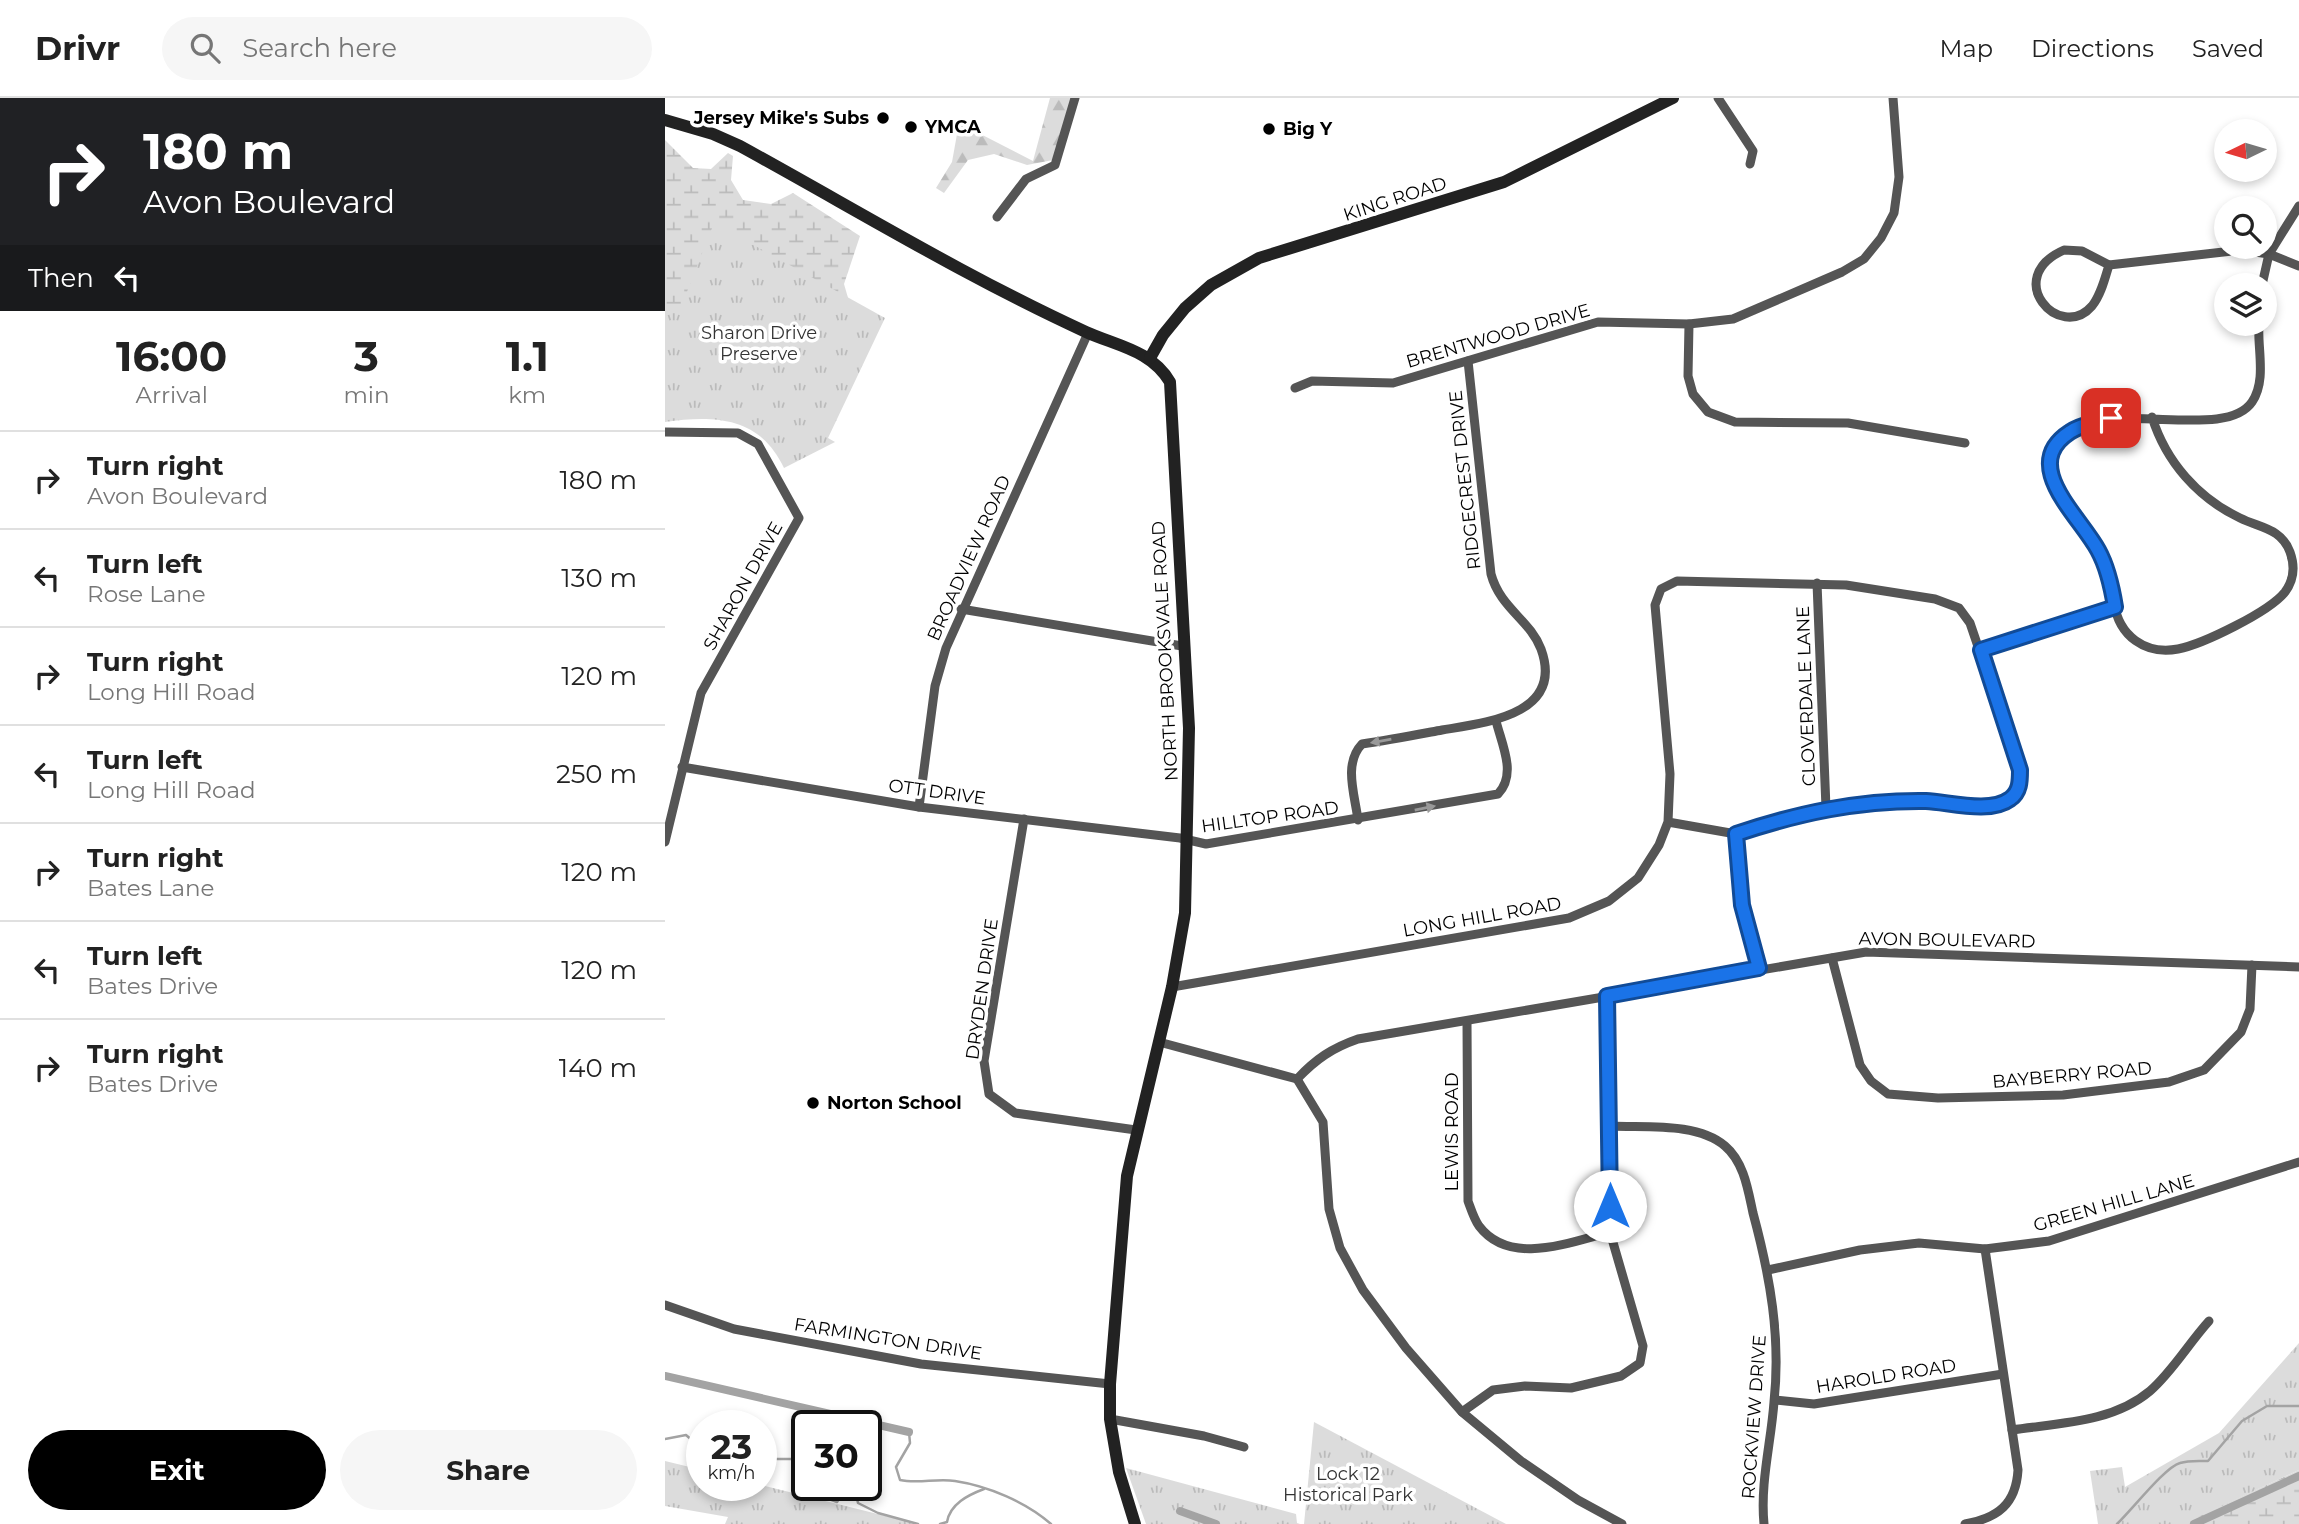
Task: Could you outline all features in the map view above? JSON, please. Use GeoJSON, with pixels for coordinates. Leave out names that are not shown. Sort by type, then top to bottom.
{"type":"FeatureCollection","features":[{"type":"Feature","properties":{"kind":"main road","name":"KING ROAD"},"geometry":{"type":"LineString","coordinates":[[1150,358],[1163,335],[1185,308],[1211,285],[1259,258],[1504,182],[1673,98]]}},
{"type":"Feature","properties":{"kind":"main road"},"geometry":{"type":"LineString","coordinates":[[665,120],[702,130],[740,146],[969,275],[1088,333],[1150,358]]}},
{"type":"Feature","properties":{"kind":"main road","name":"NORTH BROOKSVALE ROAD"},"geometry":{"type":"LineString","coordinates":[[1135,1524],[1119,1472],[1110,1419],[1110,1384],[1127,1176],[1172,987],[1185,913],[1188,841],[1189,729],[1182,646],[1170,382],[1161,367],[1150,358]]}},
{"type":"Feature","properties":{"kind":"street"},"geometry":{"type":"LineString","coordinates":[[997,217],[1025,179],[1055,164],[1075,98]]}},
{"type":"Feature","properties":{"kind":"street"},"geometry":{"type":"LineString","coordinates":[[1718,98],[1753,151],[1751,164]]}},
{"type":"Feature","properties":{"kind":"street","name":"BRENTWOOD DRIVE"},"geometry":{"type":"LineString","coordinates":[[1295,388],[1312,381],[1393,383],[1598,322],[1689,324],[1733,319],[1842,272],[1864,259],[1881,238],[1893,213],[1899,177],[1893,98]]}},
{"type":"Feature","properties":{"kind":"street"},"geometry":{"type":"LineString","coordinates":[[2277,241],[2299,206]]}},
{"type":"Feature","properties":{"kind":"street"},"geometry":{"type":"LineString","coordinates":[[2109,265],[2092,306],[2077,317],[2065,318],[2041,302],[2036,286],[2038,271],[2048,257],[2064,250],[2082,251],[2109,265],[2214,253]]}},
{"type":"Feature","properties":{"kind":"street"},"geometry":{"type":"LineString","coordinates":[[2277,257],[2299,266]]}},
{"type":"Feature","properties":{"kind":"street"},"geometry":{"type":"LineString","coordinates":[[1689,324],[1688,376],[1693,394],[1708,412],[1735,422],[1848,423],[1965,443]]}},
{"type":"Feature","properties":{"kind":"street","name":"BROADVIEW ROAD"},"geometry":{"type":"LineString","coordinates":[[919,807],[935,686],[946,648],[961,608],[1088,333]]}},
{"type":"Feature","properties":{"kind":"street"},"geometry":{"type":"LineString","coordinates":[[2152,417],[2159,439],[2177,468],[2196,489],[2242,519],[2274,531],[2287,545],[2293,561],[2292,580],[2284,594],[2248,617],[2186,647],[2164,651],[2139,645],[2123,629],[2115,607],[2112,583],[2100,553],[2050,480],[2049,459],[2055,444],[2072,430],[2111,418],[2152,417],[2199,421],[2235,418],[2253,401],[2260,375],[2259,336]]}},
{"type":"Feature","properties":{"kind":"street","name":"RIDGECREST DRIVE"},"geometry":{"type":"LineString","coordinates":[[1468,361],[1491,574],[1500,598],[1538,643],[1544,665],[1537,696],[1526,708],[1496,721]]}},
{"type":"Feature","properties":{"kind":"street","name":"SHARON DRIVE"},"geometry":{"type":"LineString","coordinates":[[665,432],[738,433],[758,444],[799,518],[701,693],[665,842]]}},
{"type":"Feature","properties":{"kind":"street"},"geometry":{"type":"LineString","coordinates":[[1677,581],[1817,583],[1935,599],[1958,608],[1970,622],[1981,650],[2020,770],[2020,787],[2010,799],[1992,806],[1925,801],[1826,808],[1736,834],[1668,822],[1670,774],[1655,605],[1661,589],[1677,581]]}},
{"type":"Feature","properties":{"kind":"street","name":"CLOVERDALE LANE"},"geometry":{"type":"LineString","coordinates":[[1817,583],[1826,808]]}},
{"type":"Feature","properties":{"kind":"street"},"geometry":{"type":"LineString","coordinates":[[1981,650],[2115,607]]}},
{"type":"Feature","properties":{"kind":"street"},"geometry":{"type":"LineString","coordinates":[[961,608],[1182,646]]}},
{"type":"Feature","properties":{"kind":"street","name":"HILLTOP ROAD"},"geometry":{"type":"LineString","coordinates":[[1188,841],[1206,844],[1358,820],[1498,794],[1507,785],[1509,772],[1496,721],[1362,744],[1352,754],[1350,766],[1358,820]]}},
{"type":"Feature","properties":{"kind":"street","name":"OTT DRIVE"},"geometry":{"type":"LineString","coordinates":[[683,767],[919,807],[1188,841]]}},
{"type":"Feature","properties":{"kind":"street","name":"DRYDEN DRIVE"},"geometry":{"type":"LineString","coordinates":[[1024,819],[984,1061],[989,1094],[1015,1113],[1136,1130]]}},
{"type":"Feature","properties":{"kind":"street","name":"LONG HILL ROAD"},"geometry":{"type":"LineString","coordinates":[[1172,987],[1569,918],[1609,901],[1638,878],[1659,845],[1668,822]]}},
{"type":"Feature","properties":{"kind":"street"},"geometry":{"type":"LineString","coordinates":[[1736,834],[1742,905],[1759,968]]}},
{"type":"Feature","properties":{"kind":"street","name":"AVON BOULEVARD"},"geometry":{"type":"LineString","coordinates":[[1297,1079],[1316,1059],[1335,1046],[1358,1038],[1467,1022],[1759,968],[1866,952],[2299,967]]}},
{"type":"Feature","properties":{"kind":"street","name":"BAYBERRY ROAD"},"geometry":{"type":"LineString","coordinates":[[1832,958],[1860,1065],[1871,1081],[1888,1094],[1938,1098],[2063,1095],[2169,1082],[2204,1070],[2241,1032],[2251,1009],[2252,965]]}},
{"type":"Feature","properties":{"kind":"street"},"geometry":{"type":"LineString","coordinates":[[1462,1412],[1493,1390],[1525,1386],[1571,1388],[1621,1376],[1640,1363],[1643,1346],[1610,1232],[1611,1126],[1607,996]]}},
{"type":"Feature","properties":{"kind":"street","name":"LEWIS ROAD"},"geometry":{"type":"LineString","coordinates":[[1467,1022],[1468,1201],[1479,1226],[1499,1243],[1524,1249],[1549,1247],[1610,1232]]}},
{"type":"Feature","properties":{"kind":"street"},"geometry":{"type":"LineString","coordinates":[[1159,1042],[1297,1079],[1323,1122],[1329,1209],[1340,1248],[1363,1290],[1406,1348],[1462,1412],[1521,1461],[1578,1500],[1622,1524]]}},
{"type":"Feature","properties":{"kind":"street","name":"ROCKVIEW DRIVE"},"geometry":{"type":"LineString","coordinates":[[1611,1126],[1681,1130],[1702,1135],[1724,1145],[1737,1160],[1747,1186],[1768,1270],[1777,1329],[1775,1400],[1762,1503],[1764,1524]]}},
{"type":"Feature","properties":{"kind":"street","name":"GREEN HILL LANE"},"geometry":{"type":"LineString","coordinates":[[1768,1270],[1860,1250],[1919,1244],[1985,1249],[2049,1241],[2299,1162]]}},
{"type":"Feature","properties":{"kind":"street"},"geometry":{"type":"LineString","coordinates":[[1965,1524],[1995,1516],[2008,1506],[2017,1489],[2018,1470],[1985,1249]]}},
{"type":"Feature","properties":{"kind":"street","name":"FARMINGTON DRIVE"},"geometry":{"type":"LineString","coordinates":[[665,1305],[734,1329],[921,1364],[1110,1384]]}},
{"type":"Feature","properties":{"kind":"street"},"geometry":{"type":"LineString","coordinates":[[2012,1430],[2096,1417],[2126,1408],[2151,1390],[2209,1321]]}},
{"type":"Feature","properties":{"kind":"street","name":"HAROLD ROAD"},"geometry":{"type":"LineString","coordinates":[[1775,1400],[1814,1404],[2003,1374]]}},
{"type":"Feature","properties":{"kind":"street"},"geometry":{"type":"LineString","coordinates":[[1110,1419],[1204,1436],[1244,1447]]}},
{"type":"Feature","properties":{"kind":"green space"},"geometry":{"type":"Polygon","coordinates":[[[1050,98],[1072,98],[1053,160],[1027,165],[994,154],[968,160],[944,193],[936,188],[952,162],[959,123],[1033,161],[1050,98]]]}},
{"type":"Feature","properties":{"kind":"green space","name":"Sharon Drive Preserve"},"geometry":{"type":"Polygon","coordinates":[[[665,140],[693,168],[711,169],[728,153],[733,156],[731,180],[743,200],[771,204],[793,193],[860,236],[844,284],[855,322],[774,437],[732,417],[665,417],[665,140]]]}},
{"type":"Feature","properties":{"kind":"green space","name":"Sharon Drive Preserve"},"geometry":{"type":"Polygon","coordinates":[[[714,223],[885,318],[828,438],[835,442],[784,468],[762,438],[735,423],[702,419],[665,422],[665,305],[681,307],[714,223]]]}},
{"type":"Feature","properties":{"kind":"green space"},"geometry":{"type":"Polygon","coordinates":[[[2299,1343],[2299,1470],[2183,1524],[2098,1524],[2090,1471],[2122,1467],[2125,1487],[2219,1433],[2299,1343]]]}},
{"type":"Feature","properties":{"kind":"green space","name":"Lock 12 Historical Park"},"geometry":{"type":"Polygon","coordinates":[[[1314,1422],[1506,1524],[1304,1524],[1314,1422]]]}},
{"type":"Feature","properties":{"kind":"green space"},"geometry":{"type":"Polygon","coordinates":[[[665,1461],[686,1466],[686,1501],[777,1501],[777,1489],[791,1492],[791,1501],[825,1501],[918,1524],[725,1524],[728,1517],[665,1506],[665,1461]]]}},
{"type":"Feature","properties":{"kind":"green space","name":"Lock 12 Historical Park"},"geometry":{"type":"Polygon","coordinates":[[[1126,1468],[1296,1514],[1297,1523],[1300,1524],[1146,1524],[1126,1468]]]}},
{"type":"Feature","properties":{"kind":"green space"},"geometry":{"type":"Polygon","coordinates":[[[2299,1470],[2299,1524],[2181,1524],[2299,1470]]]}},
{"type":"Feature","properties":{"kind":"waterway"},"geometry":{"type":"LineString","coordinates":[[665,1376],[909,1432]]}},
{"type":"Feature","properties":{"kind":"waterway"},"geometry":{"type":"LineString","coordinates":[[2117,1524],[2157,1480],[2174,1466],[2187,1461],[2208,1461],[2242,1421],[2267,1406],[2299,1406]]}},
{"type":"Feature","properties":{"kind":"waterway"},"geometry":{"type":"LineString","coordinates":[[909,1432],[910,1443],[896,1467],[900,1480],[948,1480],[968,1483],[1006,1496],[1051,1524]]}},
{"type":"Feature","properties":{"kind":"waterway"},"geometry":{"type":"LineString","coordinates":[[665,1439],[686,1435]]}},
{"type":"Feature","properties":{"kind":"waterway"},"geometry":{"type":"LineString","coordinates":[[777,1459],[796,1459],[799,1488],[837,1502],[841,1496],[856,1494],[858,1503],[878,1513],[918,1524]]}},
{"type":"Feature","properties":{"kind":"waterway"},"geometry":{"type":"LineString","coordinates":[[2194,1524],[2299,1476]]}},
{"type":"Feature","properties":{"kind":"waterway"},"geometry":{"type":"LineString","coordinates":[[940,1524],[947,1522],[952,1510],[961,1501],[984,1489]]}},
{"type":"Feature","properties":{"kind":"waterway"},"geometry":{"type":"LineString","coordinates":[[1180,1511],[1216,1524]]}},
{"type":"Feature","properties":{"kind":"place","name":"Jersey Mike's Subs"},"geometry":{"type":"Point","coordinates":[883,118]}},
{"type":"Feature","properties":{"kind":"place","name":"YMCA"},"geometry":{"type":"Point","coordinates":[911,127]}},
{"type":"Feature","properties":{"kind":"place","name":"Big Y"},"geometry":{"type":"Point","coordinates":[1269,129]}},
{"type":"Feature","properties":{"kind":"place","name":"Norton School"},"geometry":{"type":"Point","coordinates":[813,1103]}},
{"type":"Feature","properties":{"kind":"route"},"geometry":{"type":"LineString","coordinates":[[1610,1206],[1611,1126],[1607,996],[1759,968],[1742,905],[1736,834],[1826,808],[1925,801],[1992,806],[2010,799],[2020,787],[2020,770],[1981,650],[2115,607],[2112,583],[2100,553],[2050,480],[2049,459],[2055,444],[2072,430],[2111,418]]}}]}
